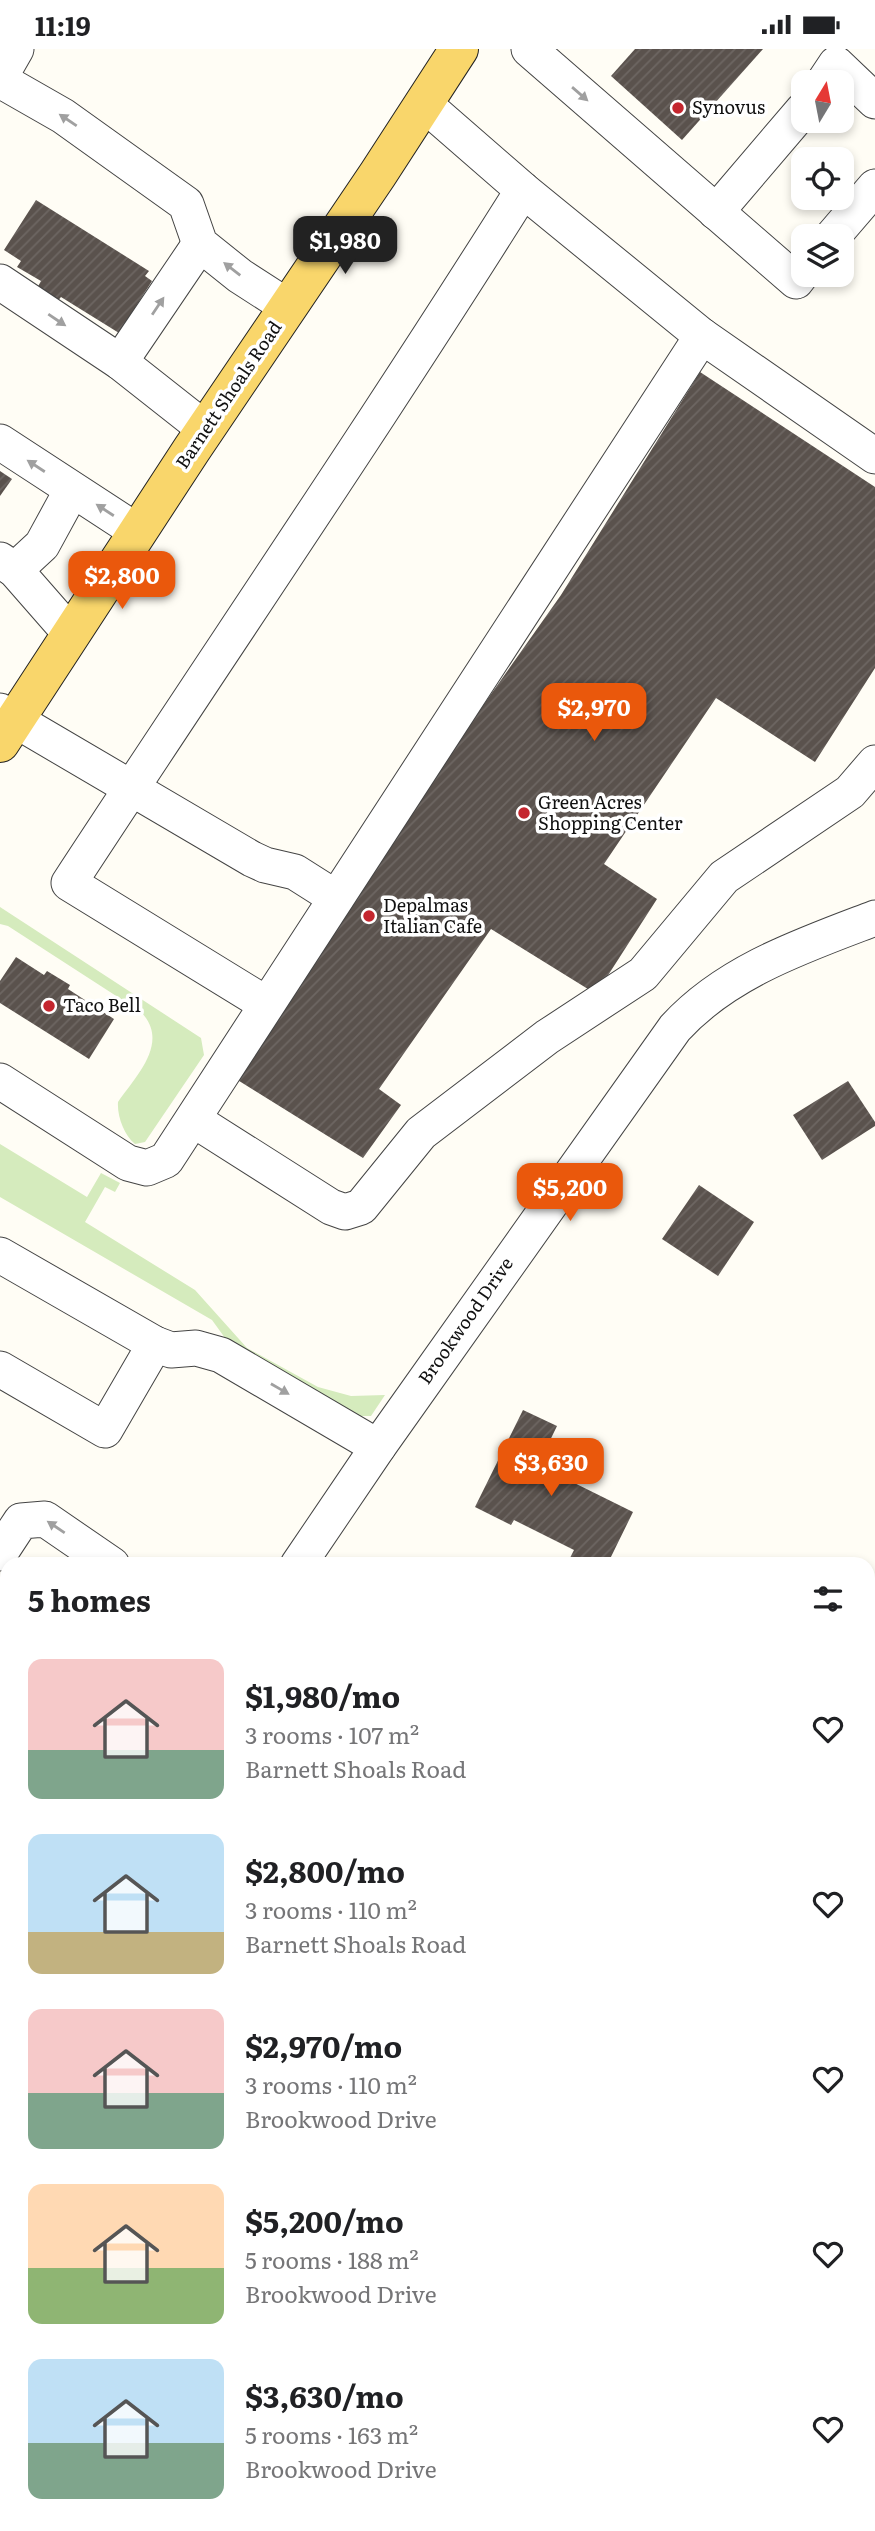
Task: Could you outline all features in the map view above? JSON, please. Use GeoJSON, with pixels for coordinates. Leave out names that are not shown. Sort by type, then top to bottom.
{"type":"FeatureCollection","features":[{"type":"Feature","properties":{"kind":"main road","name":"Barnett Shoals Road"},"geometry":{"type":"LineString","coordinates":[[5,725],[71,634],[459,49]]}},
{"type":"Feature","properties":{"kind":"street"},"geometry":{"type":"LineString","coordinates":[[16,49],[0,78],[63,116],[186,204],[200,244],[240,276],[288,307]]}},
{"type":"Feature","properties":{"kind":"street"},"geometry":{"type":"LineString","coordinates":[[529,49],[791,277]]}},
{"type":"Feature","properties":{"kind":"street"},"geometry":{"type":"LineString","coordinates":[[832,61],[875,101]]}},
{"type":"Feature","properties":{"kind":"street"},"geometry":{"type":"LineString","coordinates":[[423,103],[523,190],[702,336],[875,456]]}},
{"type":"Feature","properties":{"kind":"street"},"geometry":{"type":"LineString","coordinates":[[716,212],[791,124]]}},
{"type":"Feature","properties":{"kind":"street"},"geometry":{"type":"LineString","coordinates":[[843,224],[875,187]]}},
{"type":"Feature","properties":{"kind":"street"},"geometry":{"type":"LineString","coordinates":[[266,1004],[69,883],[276,573],[523,190]]}},
{"type":"Feature","properties":{"kind":"street"},"geometry":{"type":"LineString","coordinates":[[120,362],[200,244]]}},
{"type":"Feature","properties":{"kind":"street"},"geometry":{"type":"LineString","coordinates":[[0,282],[120,362],[205,429]]}},
{"type":"Feature","properties":{"kind":"street"},"geometry":{"type":"LineString","coordinates":[[0,1081],[128,1163],[147,1168],[166,1160],[702,336]]}},
{"type":"Feature","properties":{"kind":"street"},"geometry":{"type":"LineString","coordinates":[[0,442],[138,531]]}},
{"type":"Feature","properties":{"kind":"street"},"geometry":{"type":"LineString","coordinates":[[71,634],[8,565],[42,545],[72,490]]}},
{"type":"Feature","properties":{"kind":"street"},"geometry":{"type":"LineString","coordinates":[[5,725],[132,787],[251,859],[295,872],[336,898]]}},
{"type":"Feature","properties":{"kind":"street"},"geometry":{"type":"LineString","coordinates":[[194,1120],[331,1207],[345,1212],[361,1207],[421,1133],[547,1037],[643,974],[724,877],[850,792],[875,763]]}},
{"type":"Feature","properties":{"kind":"street","name":"Brookwood Drive"},"geometry":{"type":"LineString","coordinates":[[314,1557],[378,1447],[675,1028],[690,1012],[733,980],[806,944],[875,918]]}},
{"type":"Feature","properties":{"kind":"street"},"geometry":{"type":"LineString","coordinates":[[0,1255],[155,1344],[171,1350],[196,1348],[221,1355],[378,1447]]}},
{"type":"Feature","properties":{"kind":"street"},"geometry":{"type":"LineString","coordinates":[[0,1369],[105,1430],[155,1344]]}},
{"type":"Feature","properties":{"kind":"street"},"geometry":{"type":"LineString","coordinates":[[0,1553],[21,1521],[45,1519],[100,1557]]}},
{"type":"Feature","properties":{"kind":"green space"},"geometry":{"type":"Polygon","coordinates":[[[0,907],[201,1038],[204,1055],[145,1142],[135,1144],[128,1136],[120,1119],[118,1102],[148,1058],[152,1035],[149,1023],[141,1012],[8,926],[0,924],[0,907]]]}},
{"type":"Feature","properties":{"kind":"green space"},"geometry":{"type":"Polygon","coordinates":[[[0,1144],[87,1197],[101,1173],[120,1183],[115,1192],[105,1187],[85,1222],[195,1290],[247,1348],[318,1387],[351,1396],[385,1395],[371,1416],[360,1416],[233,1349],[212,1320],[0,1197],[0,1144]]]}},
{"type":"Feature","properties":{"kind":"building","name":"Synovus"},"geometry":{"type":"Polygon","coordinates":[[[635,49],[763,49],[682,140],[611,76],[635,49]]]}},
{"type":"Feature","properties":{"kind":"building"},"geometry":{"type":"Polygon","coordinates":[[[36,200],[149,271],[145,276],[152,281],[119,333],[61,297],[56,303],[36,290],[41,281],[17,267],[21,261],[4,250],[36,200]]]}},
{"type":"Feature","properties":{"kind":"building","name":"Green Acres Shopping Center"},"geometry":{"type":"Polygon","coordinates":[[[700,372],[875,487],[875,668],[815,762],[716,698],[604,864],[657,899],[596,994],[491,929],[379,1089],[401,1105],[363,1158],[236,1079],[443,762],[561,595],[700,372]]]}},
{"type":"Feature","properties":{"kind":"building"},"geometry":{"type":"Polygon","coordinates":[[[0,471],[12,479],[0,496],[0,471]]]}},
{"type":"Feature","properties":{"kind":"building","name":"Taco Bell"},"geometry":{"type":"Polygon","coordinates":[[[16,957],[44,975],[47,971],[70,985],[68,989],[114,1019],[89,1059],[0,1003],[0,981],[16,957]]]}},
{"type":"Feature","properties":{"kind":"building"},"geometry":{"type":"Polygon","coordinates":[[[848,1081],[875,1126],[822,1160],[793,1115],[848,1081]]]}},
{"type":"Feature","properties":{"kind":"building"},"geometry":{"type":"Polygon","coordinates":[[[699,1185],[754,1222],[718,1276],[662,1239],[699,1185]]]}},
{"type":"Feature","properties":{"kind":"building"},"geometry":{"type":"Polygon","coordinates":[[[523,1410],[557,1426],[538,1465],[633,1512],[611,1557],[570,1557],[574,1550],[514,1520],[511,1525],[475,1507],[523,1410]]]}},
{"type":"Feature","properties":{"kind":"place","name":"Synovus"},"geometry":{"type":"Point","coordinates":[678,108]}},
{"type":"Feature","properties":{"kind":"place","name":"Green Acres Shopping Center"},"geometry":{"type":"Point","coordinates":[524,813]}},
{"type":"Feature","properties":{"kind":"place","name":"Depalmas Italian Cafe"},"geometry":{"type":"Point","coordinates":[369,916]}},
{"type":"Feature","properties":{"kind":"place","name":"Taco Bell"},"geometry":{"type":"Point","coordinates":[49,1006]}}]}
